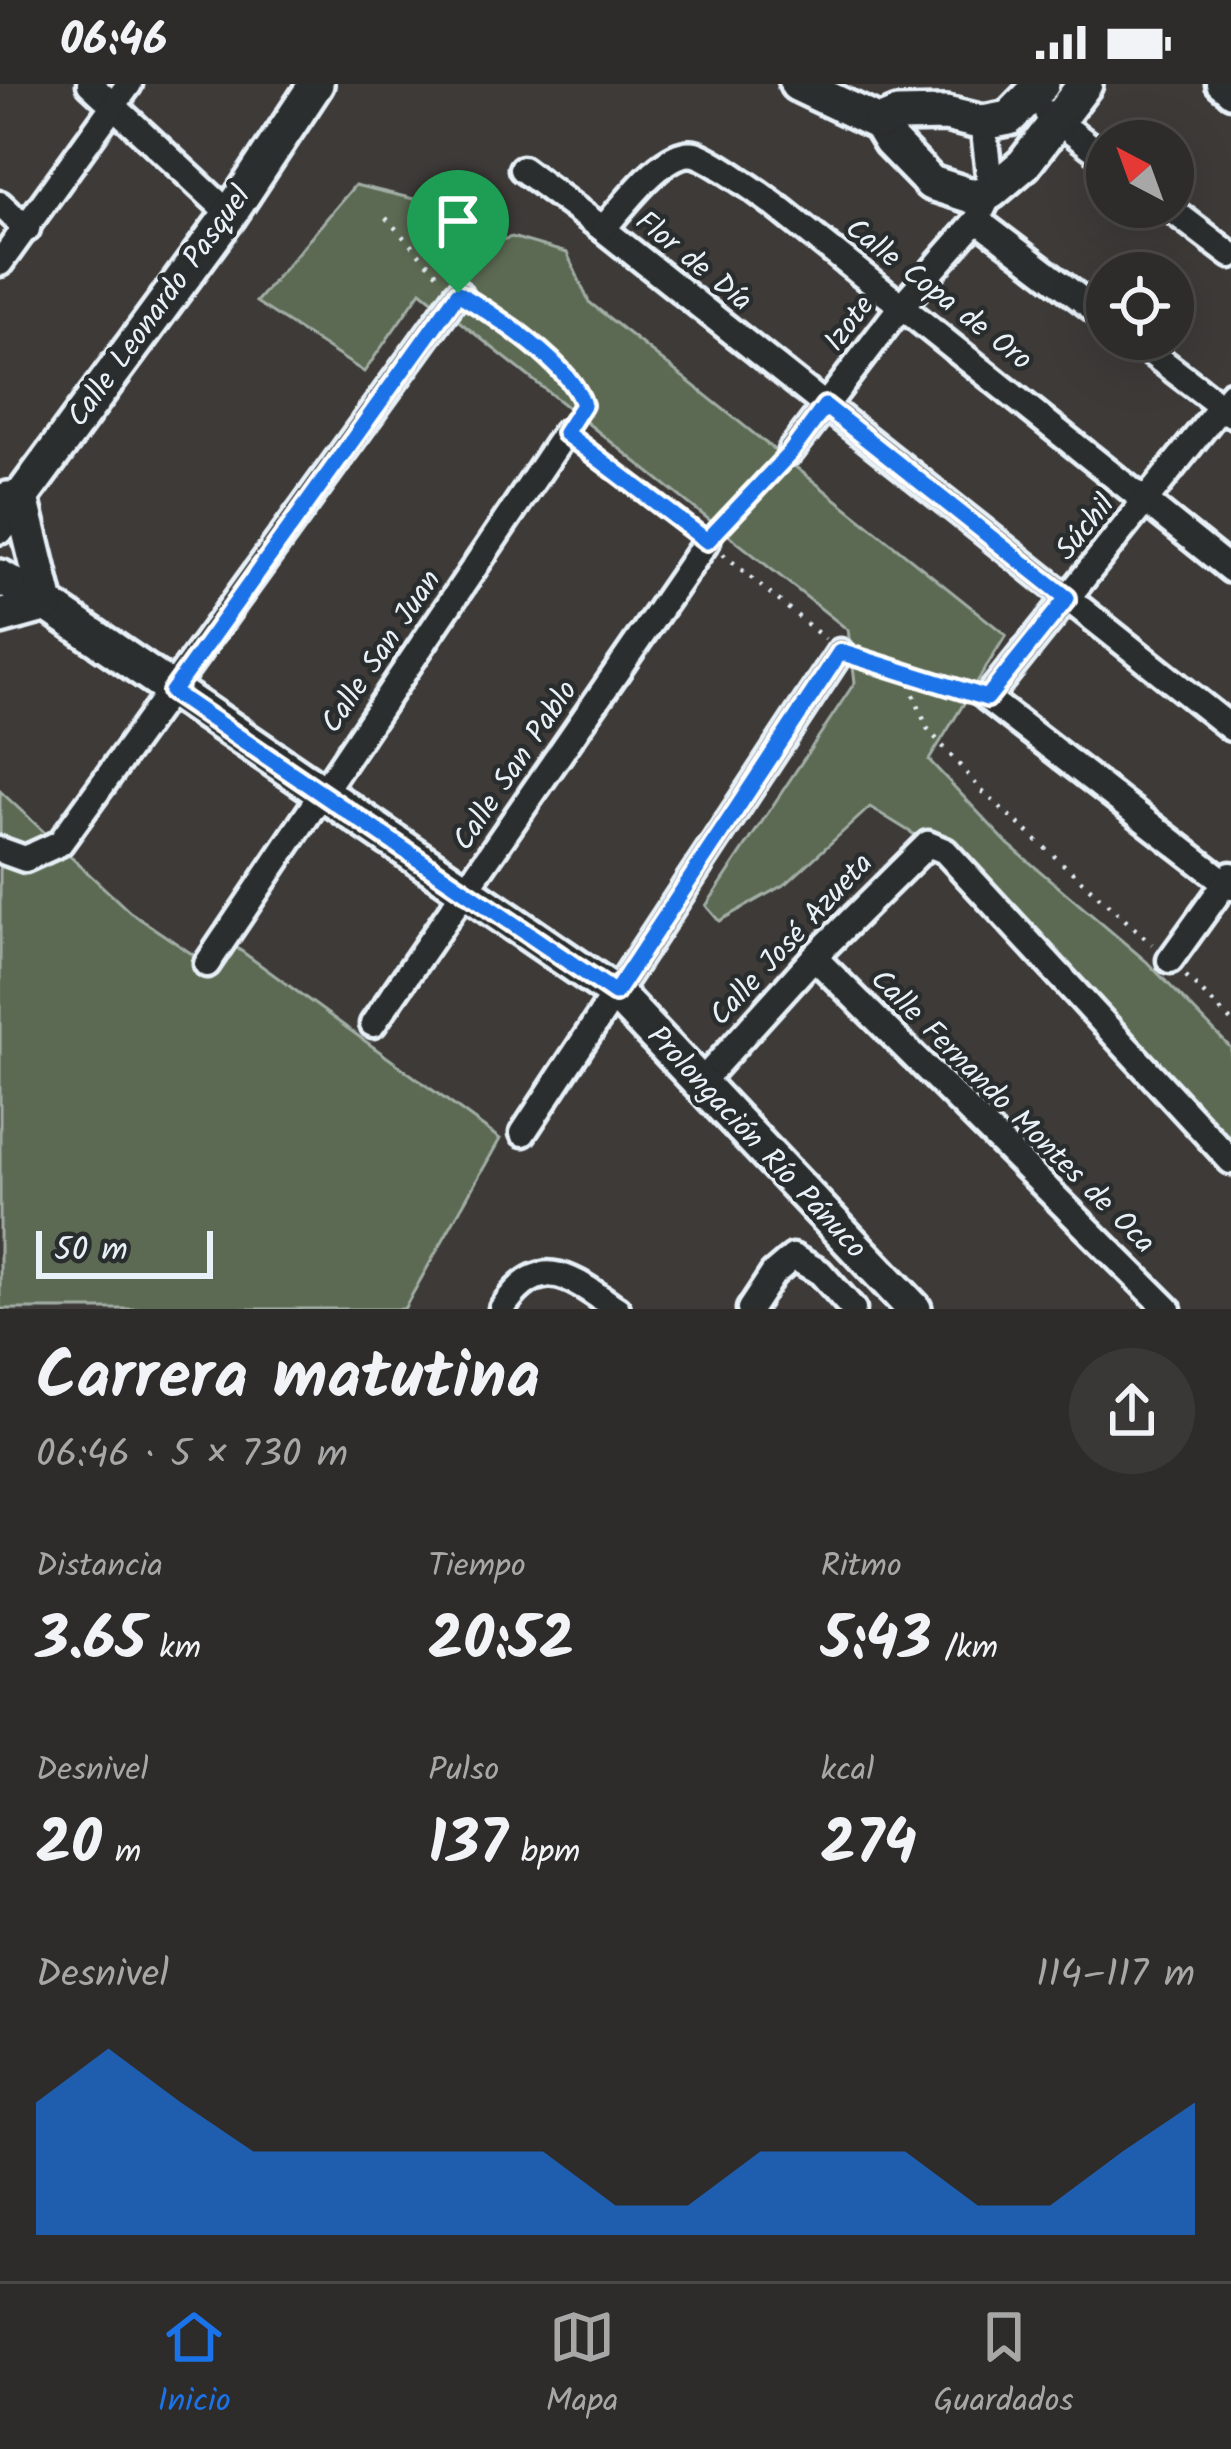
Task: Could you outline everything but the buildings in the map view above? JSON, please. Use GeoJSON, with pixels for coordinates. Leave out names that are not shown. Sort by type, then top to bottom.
{"type":"FeatureCollection","features":[{"type":"Feature","properties":{"kind":"street"},"geometry":{"type":"LineString","coordinates":[[90,84],[230,214]]}},
{"type":"Feature","properties":{"kind":"street"},"geometry":{"type":"LineString","coordinates":[[0,263],[129,84]]}},
{"type":"Feature","properties":{"kind":"street","name":"Calle Leonardo Pasquel"},"geometry":{"type":"LineString","coordinates":[[0,526],[11,498],[230,214],[316,84]]}},
{"type":"Feature","properties":{"kind":"street"},"geometry":{"type":"LineString","coordinates":[[797,84],[879,123],[931,183],[972,196],[1086,300]]}},
{"type":"Feature","properties":{"kind":"street"},"geometry":{"type":"LineString","coordinates":[[879,123],[898,115],[946,114],[983,123],[1009,118],[1084,84]]}},
{"type":"Feature","properties":{"kind":"street"},"geometry":{"type":"LineString","coordinates":[[1219,84],[1231,94]]}},
{"type":"Feature","properties":{"kind":"street"},"geometry":{"type":"LineString","coordinates":[[984,206],[1024,164],[1043,101]]}},
{"type":"Feature","properties":{"kind":"street"},"geometry":{"type":"LineString","coordinates":[[1043,101],[1086,140]]}},
{"type":"Feature","properties":{"kind":"street"},"geometry":{"type":"LineString","coordinates":[[983,123],[984,206]]}},
{"type":"Feature","properties":{"kind":"street","name":"Calle Copa de Oro"},"geometry":{"type":"LineString","coordinates":[[603,229],[659,167],[675,156],[694,154],[758,192],[1231,570]]}},
{"type":"Feature","properties":{"kind":"street","name":"Flor de Día"},"geometry":{"type":"LineString","coordinates":[[522,169],[1231,728]]}},
{"type":"Feature","properties":{"kind":"street"},"geometry":{"type":"LineString","coordinates":[[0,205],[27,229]]}},
{"type":"Feature","properties":{"kind":"street","name":"Izote"},"geometry":{"type":"LineString","coordinates":[[791,452],[984,206]]}},
{"type":"Feature","properties":{"kind":"street"},"geometry":{"type":"LineString","coordinates":[[1194,227],[1231,255]]}},
{"type":"Feature","properties":{"kind":"street"},"geometry":{"type":"LineString","coordinates":[[0,850],[25,860],[60,843],[458,293]]}},
{"type":"Feature","properties":{"kind":"street"},"geometry":{"type":"LineString","coordinates":[[1163,360],[1228,405]]}},
{"type":"Feature","properties":{"kind":"street","name":"Súchil"},"geometry":{"type":"LineString","coordinates":[[987,698],[1228,405]]}},
{"type":"Feature","properties":{"kind":"street","name":"Calle San Juan"},"geometry":{"type":"LineString","coordinates":[[207,964],[565,433]]}},
{"type":"Feature","properties":{"kind":"street"},"geometry":{"type":"LineString","coordinates":[[0,617],[47,604],[11,498]]}},
{"type":"Feature","properties":{"kind":"street","name":"Calle San Pablo"},"geometry":{"type":"LineString","coordinates":[[373,1024],[707,541]]}},
{"type":"Feature","properties":{"kind":"street","name":"Prolongación Río Pánuco"},"geometry":{"type":"LineString","coordinates":[[0,577],[47,604],[615,993],[914,1309]]}},
{"type":"Feature","properties":{"kind":"street"},"geometry":{"type":"LineString","coordinates":[[523,1133],[840,652]]}},
{"type":"Feature","properties":{"kind":"street"},"geometry":{"type":"LineString","coordinates":[[987,698],[1229,881],[1170,960]]}},
{"type":"Feature","properties":{"kind":"street","name":"Calle José Azueta"},"geometry":{"type":"LineString","coordinates":[[702,1082],[814,957],[928,844],[945,850],[1231,1162]]}},
{"type":"Feature","properties":{"kind":"street","name":"Calle Fernando Montes de Oca"},"geometry":{"type":"LineString","coordinates":[[814,957],[1168,1309]]}},
{"type":"Feature","properties":{"kind":"street"},"geometry":{"type":"LineString","coordinates":[[749,1309],[773,1274],[793,1257],[820,1272],[853,1309]]}},
{"type":"Feature","properties":{"kind":"street"},"geometry":{"type":"LineString","coordinates":[[502,1309],[540,1274],[566,1274],[617,1309]]}},
{"type":"Feature","properties":{"kind":"path"},"geometry":{"type":"LineString","coordinates":[[386,218],[422,262],[458,293],[490,312],[572,383],[583,405],[565,433],[707,541],[840,652],[987,698]]}},
{"type":"Feature","properties":{"kind":"path"},"geometry":{"type":"LineString","coordinates":[[707,541],[791,452]]}},
{"type":"Feature","properties":{"kind":"path"},"geometry":{"type":"LineString","coordinates":[[904,672],[927,728],[982,791],[1231,1021]]}},
{"type":"Feature","properties":{"kind":"green space"},"geometry":{"type":"Polygon","coordinates":[[[355,185],[435,204],[486,244],[512,237],[567,253],[589,302],[1006,635],[929,760],[1008,844],[1146,961],[1231,1048],[1231,1176],[915,835],[870,807],[787,883],[719,921],[706,906],[855,682],[848,630],[421,291],[364,372],[256,302],[355,185]]]}},
{"type":"Feature","properties":{"kind":"green space"},"geometry":{"type":"Polygon","coordinates":[[[0,791],[130,912],[195,956],[215,932],[500,1139],[404,1309],[0,1309],[0,791]]]}},
{"type":"Feature","properties":{"kind":"route"},"geometry":{"type":"LineString","coordinates":[[458,293],[490,312],[572,383],[583,405],[565,433],[707,541],[791,452],[825,406],[1067,598],[987,698],[840,652],[615,993],[172,692],[458,293]]}}]}
